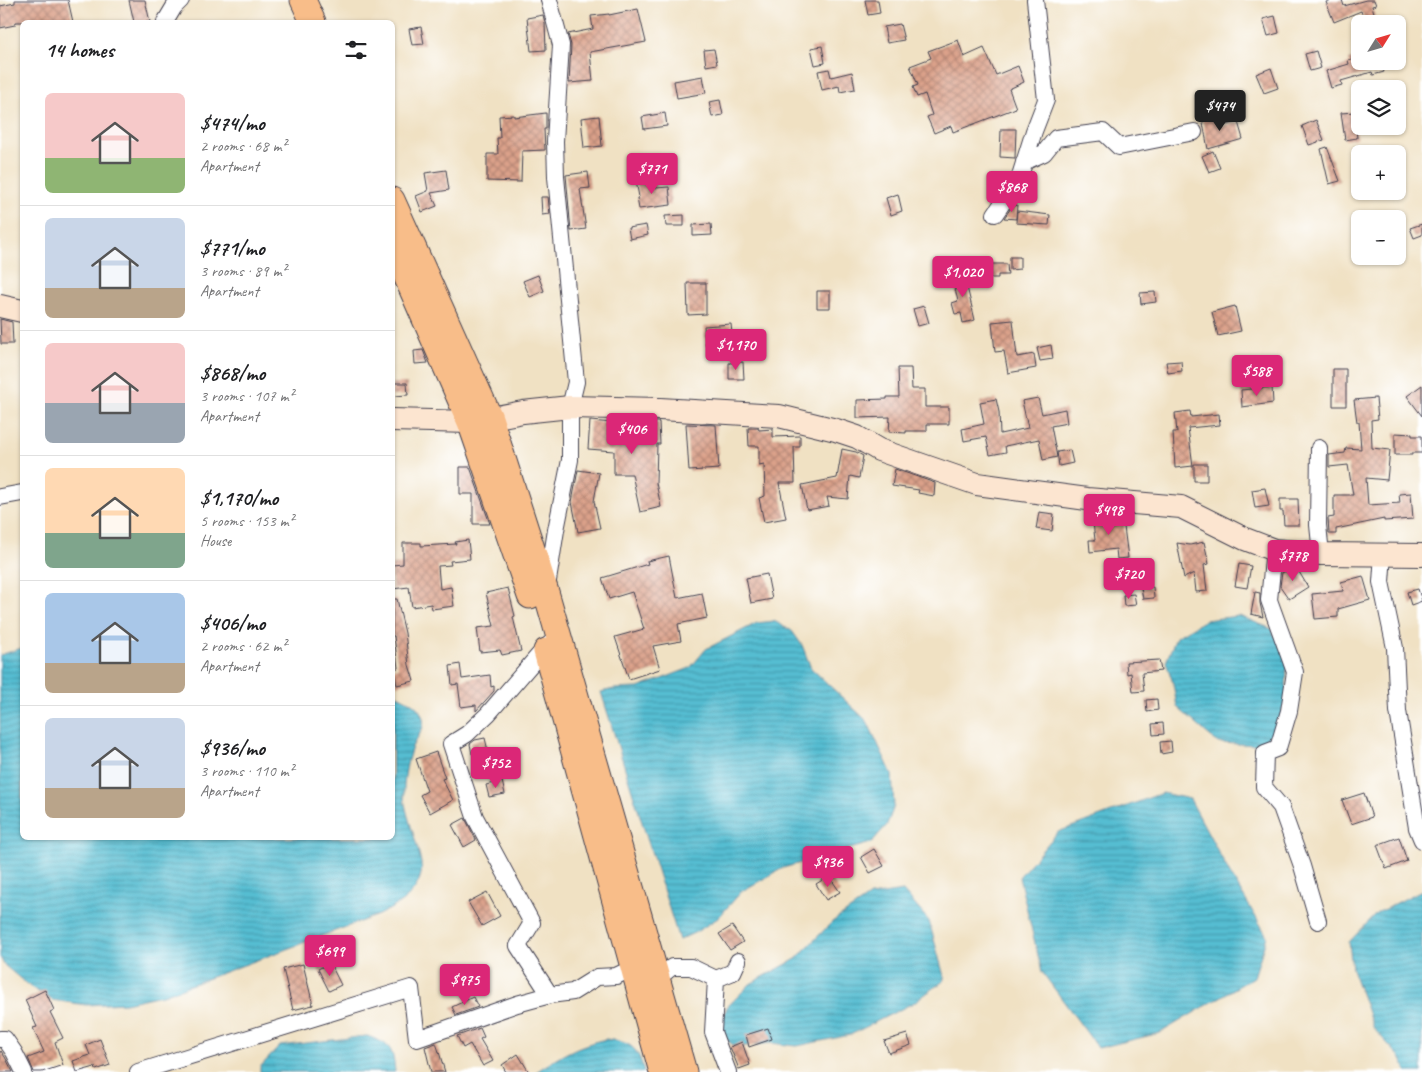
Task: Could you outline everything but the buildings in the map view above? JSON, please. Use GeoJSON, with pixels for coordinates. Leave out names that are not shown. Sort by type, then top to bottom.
{"type":"FeatureCollection","features":[{"type":"Feature","properties":{"kind":"main road"},"geometry":{"type":"LineString","coordinates":[[286,0],[295,20]]}},
{"type":"Feature","properties":{"kind":"main road"},"geometry":{"type":"LineString","coordinates":[[303,0],[312,20]]}},
{"type":"Feature","properties":{"kind":"main road"},"geometry":{"type":"LineString","coordinates":[[395,208],[546,592],[552,642],[633,968],[662,1072]]}},
{"type":"Feature","properties":{"kind":"main road"},"geometry":{"type":"LineString","coordinates":[[395,250],[480,420],[536,616],[552,642],[638,908],[684,1072]]}},
{"type":"Feature","properties":{"kind":"main road"},"geometry":{"type":"LineString","coordinates":[[0,306],[20,311]]}},
{"type":"Feature","properties":{"kind":"main road"},"geometry":{"type":"LineString","coordinates":[[395,420],[480,420],[522,412],[570,407],[779,416],[836,430],[857,438],[879,450],[977,484],[1087,499],[1181,507],[1246,539],[1274,550],[1321,554],[1422,555]]}},
{"type":"Feature","properties":{"kind":"street"},"geometry":{"type":"LineString","coordinates":[[166,20],[181,0]]}},
{"type":"Feature","properties":{"kind":"street"},"geometry":{"type":"LineString","coordinates":[[546,592],[570,460],[570,407],[576,382],[554,140],[561,45],[549,0]]}},
{"type":"Feature","properties":{"kind":"street"},"geometry":{"type":"LineString","coordinates":[[995,214],[1019,179],[1046,100],[1035,0]]}},
{"type":"Feature","properties":{"kind":"street"},"geometry":{"type":"LineString","coordinates":[[1024,162],[1044,154],[1056,138],[1103,132],[1119,146],[1194,132]]}},
{"type":"Feature","properties":{"kind":"street"},"geometry":{"type":"LineString","coordinates":[[1318,448],[1318,525],[1321,554]]}},
{"type":"Feature","properties":{"kind":"street"},"geometry":{"type":"LineString","coordinates":[[0,497],[20,493]]}},
{"type":"Feature","properties":{"kind":"street"},"geometry":{"type":"LineString","coordinates":[[1274,550],[1269,600],[1295,672],[1289,711],[1278,748],[1265,753],[1264,787],[1281,807],[1318,920]]}},
{"type":"Feature","properties":{"kind":"street"},"geometry":{"type":"LineString","coordinates":[[1383,554],[1380,582],[1395,648],[1398,711],[1417,828],[1422,840]]}},
{"type":"Feature","properties":{"kind":"street"},"geometry":{"type":"LineString","coordinates":[[550,995],[518,946],[532,923],[475,817],[451,744],[467,734],[488,714],[552,642]]}},
{"type":"Feature","properties":{"kind":"street"},"geometry":{"type":"LineString","coordinates":[[657,980],[672,967],[691,967],[716,979],[733,972],[738,961]]}},
{"type":"Feature","properties":{"kind":"street"},"geometry":{"type":"LineString","coordinates":[[138,1072],[411,988],[417,1039],[517,1004],[550,995],[573,992],[597,977],[616,976],[633,968]]}},
{"type":"Feature","properties":{"kind":"street"},"geometry":{"type":"LineString","coordinates":[[716,979],[713,1032],[728,1072]]}},
{"type":"Feature","properties":{"kind":"street"},"geometry":{"type":"LineString","coordinates":[[0,1039],[5,1039],[24,1072]]}},
{"type":"Feature","properties":{"kind":"water"},"geometry":{"type":"Polygon","coordinates":[[[1239,616],[1272,629],[1287,661],[1286,698],[1278,726],[1263,745],[1218,743],[1177,707],[1173,683],[1166,662],[1176,637],[1205,620],[1239,616]]]}},
{"type":"Feature","properties":{"kind":"water"},"geometry":{"type":"Polygon","coordinates":[[[774,621],[792,631],[802,645],[811,668],[867,721],[892,774],[894,806],[887,825],[871,843],[783,868],[742,891],[718,918],[679,940],[601,692],[614,689],[638,688],[690,668],[706,649],[757,623],[774,621]]]}},
{"type":"Feature","properties":{"kind":"water"},"geometry":{"type":"Polygon","coordinates":[[[20,649],[20,840],[395,840],[395,694],[407,700],[419,709],[424,723],[410,753],[404,784],[405,805],[418,848],[421,867],[421,874],[415,888],[399,904],[378,915],[166,994],[125,1003],[86,1005],[52,1000],[29,986],[4,965],[0,957],[0,655],[20,649]]]}},
{"type":"Feature","properties":{"kind":"water"},"geometry":{"type":"Polygon","coordinates":[[[1162,793],[1190,799],[1228,870],[1267,936],[1254,977],[1160,1033],[1098,1048],[1042,972],[1019,877],[1058,832],[1162,793]]]}},
{"type":"Feature","properties":{"kind":"water"},"geometry":{"type":"Polygon","coordinates":[[[1422,890],[1422,1072],[1407,1072],[1400,1057],[1374,1029],[1352,969],[1349,942],[1377,913],[1422,890]]]}},
{"type":"Feature","properties":{"kind":"water"},"geometry":{"type":"Polygon","coordinates":[[[903,891],[929,921],[945,980],[913,1003],[850,1035],[797,1046],[771,1043],[736,1047],[717,1033],[727,1007],[750,984],[796,959],[832,922],[870,896],[903,891]]]}},
{"type":"Feature","properties":{"kind":"water"},"geometry":{"type":"Polygon","coordinates":[[[367,1036],[381,1041],[389,1048],[393,1057],[395,1072],[260,1072],[260,1067],[280,1046],[367,1036]]]}},
{"type":"Feature","properties":{"kind":"water"},"geometry":{"type":"Polygon","coordinates":[[[606,1039],[622,1042],[632,1047],[639,1057],[644,1072],[536,1072],[569,1052],[606,1039]]]}}]}
